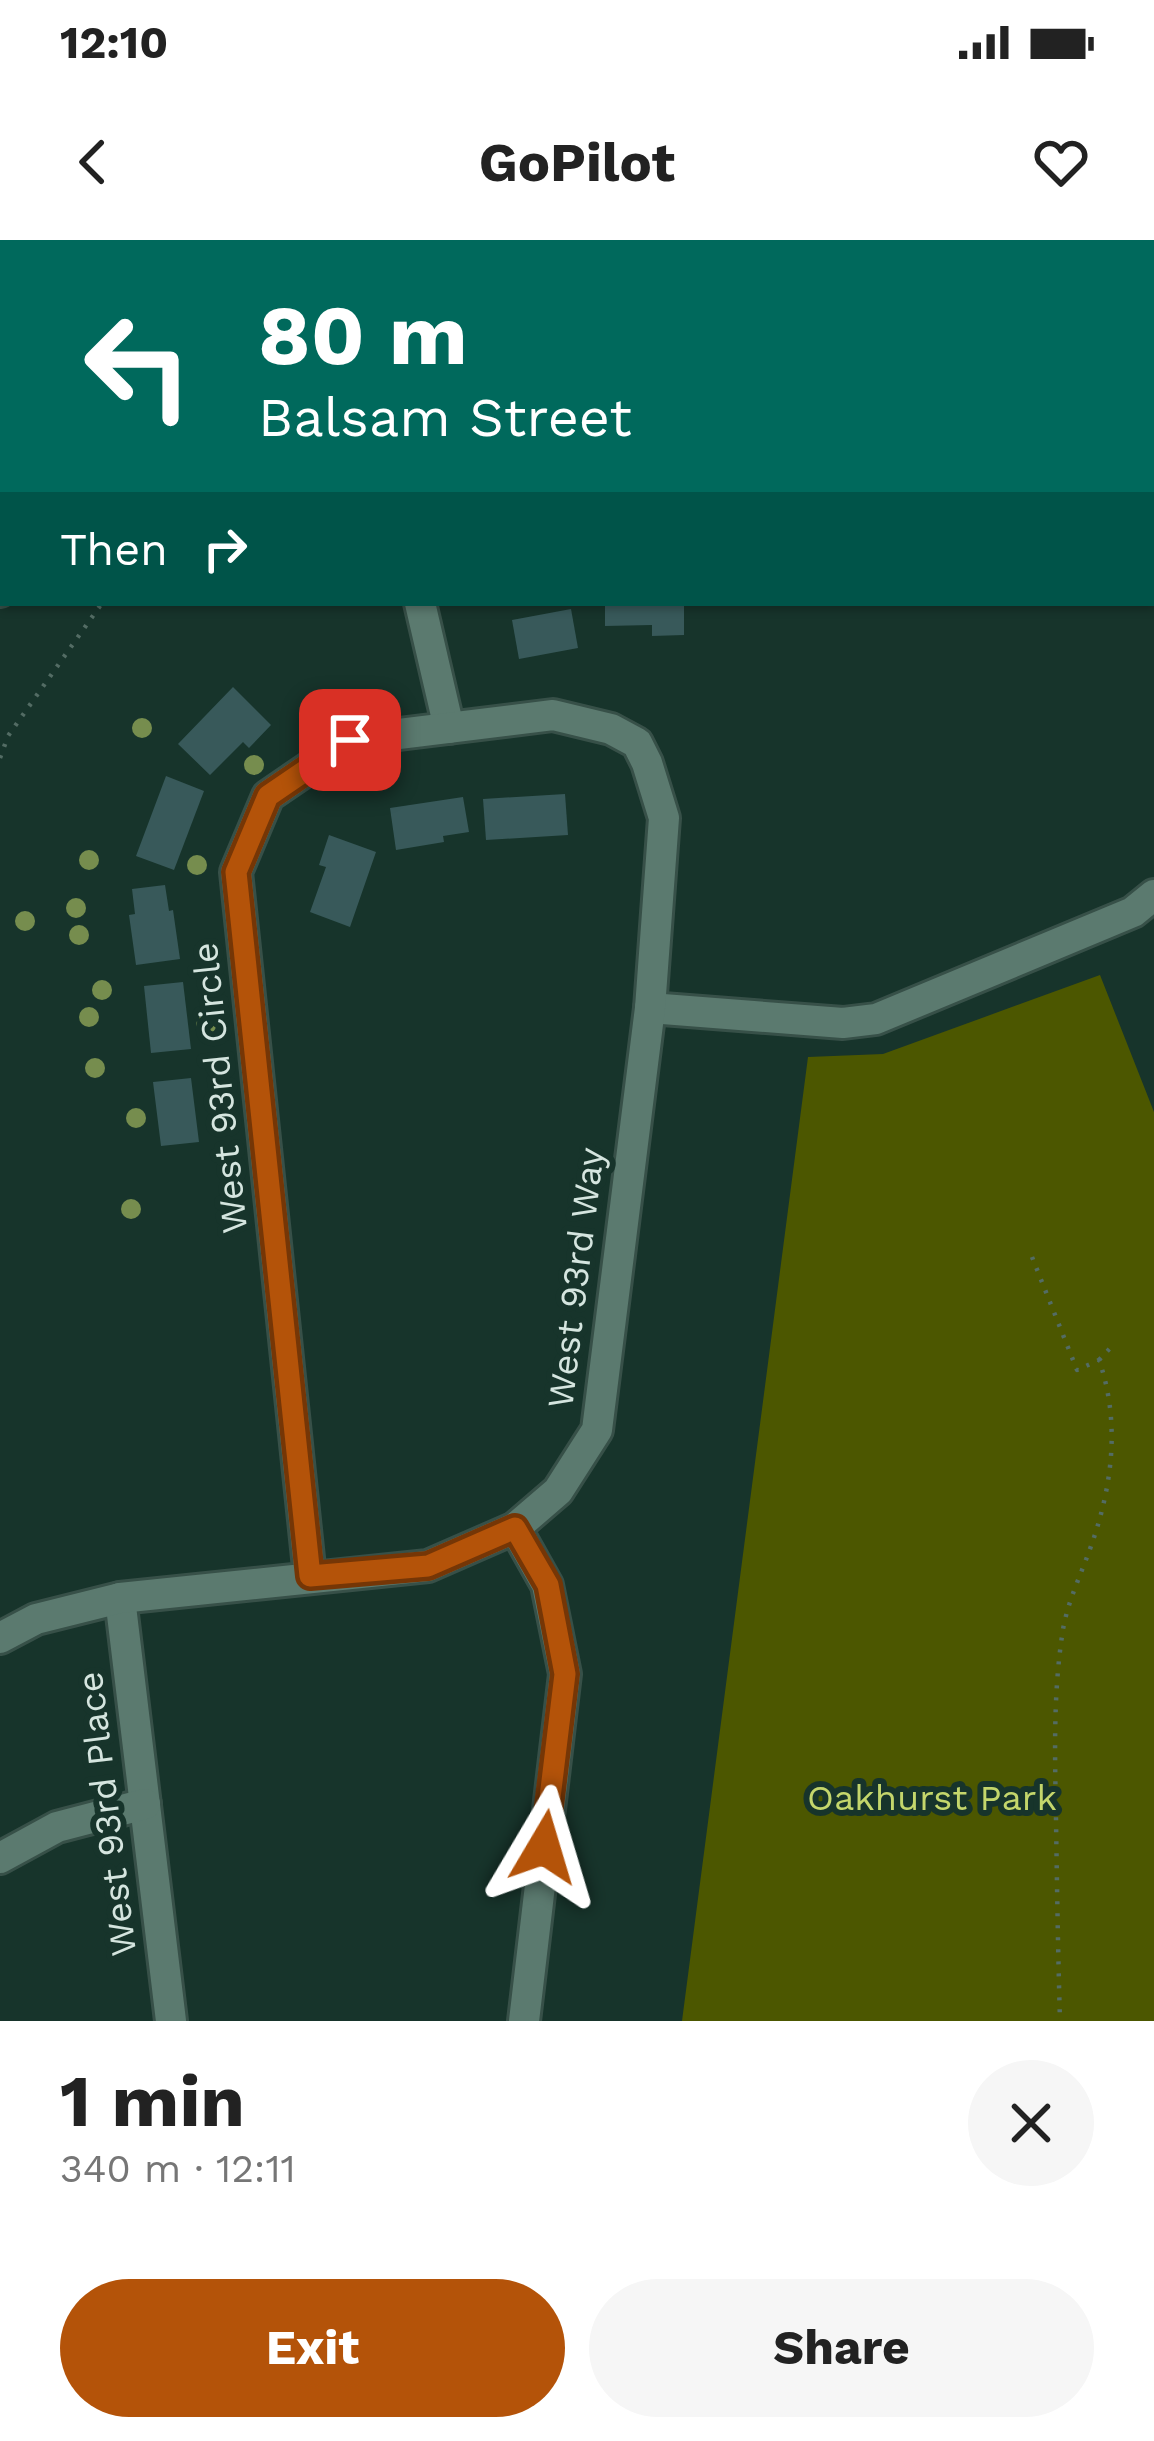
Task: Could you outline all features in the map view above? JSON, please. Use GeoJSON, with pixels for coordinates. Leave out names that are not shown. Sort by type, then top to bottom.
{"type":"FeatureCollection","features":[{"type":"Feature","properties":{"kind":"street"},"geometry":{"type":"LineString","coordinates":[[421,606],[449,728]]}},
{"type":"Feature","properties":{"kind":"street","name":"West 93rd Circle"},"geometry":{"type":"LineString","coordinates":[[310,1576],[236,872],[268,796],[350,740],[553,715],[644,736],[664,818],[650,1008]]}},
{"type":"Feature","properties":{"kind":"street"},"geometry":{"type":"LineString","coordinates":[[650,1008],[844,1023],[876,1018],[1133,912],[1154,895]]}},
{"type":"Feature","properties":{"kind":"street","name":"West 93rd Way"},"geometry":{"type":"LineString","coordinates":[[0,1638],[36,1619],[121,1598],[428,1566],[515,1528],[558,1490],[597,1430],[650,1008]]}},
{"type":"Feature","properties":{"kind":"street"},"geometry":{"type":"LineString","coordinates":[[515,1528],[548,1585],[565,1674],[524,2021]]}},
{"type":"Feature","properties":{"kind":"street","name":"West 93rd Place"},"geometry":{"type":"LineString","coordinates":[[121,1598],[171,2021]]}},
{"type":"Feature","properties":{"kind":"street"},"geometry":{"type":"LineString","coordinates":[[0,1858],[57,1827],[145,1804]]}},
{"type":"Feature","properties":{"kind":"path"},"geometry":{"type":"LineString","coordinates":[[0,758],[8,736],[100,606]]}},
{"type":"Feature","properties":{"kind":"path"},"geometry":{"type":"LineString","coordinates":[[1032,1257],[1077,1370],[1099,1360],[1115,1343]]}},
{"type":"Feature","properties":{"kind":"path"},"geometry":{"type":"LineString","coordinates":[[1060,2021],[1054,1720],[1062,1631],[1107,1502],[1111,1412],[1099,1360]]}},
{"type":"Feature","properties":{"kind":"green space","name":"Oakhurst Park"},"geometry":{"type":"Polygon","coordinates":[[[1100,975],[1154,1112],[1154,2021],[682,2021],[808,1057],[883,1054],[1100,975]]]}},
{"type":"Feature","properties":{"kind":"building"},"geometry":{"type":"Polygon","coordinates":[[[605,606],[684,606],[684,635],[652,636],[652,625],[605,626],[605,606]]]}},
{"type":"Feature","properties":{"kind":"building"},"geometry":{"type":"Polygon","coordinates":[[[571,609],[578,648],[519,659],[512,620],[571,609]]]}},
{"type":"Feature","properties":{"kind":"building"},"geometry":{"type":"Polygon","coordinates":[[[233,687],[271,725],[249,748],[243,742],[210,775],[178,744],[233,687]]]}},
{"type":"Feature","properties":{"kind":"building"},"geometry":{"type":"Polygon","coordinates":[[[166,776],[204,791],[174,870],[136,856],[166,776]]]}},
{"type":"Feature","properties":{"kind":"building"},"geometry":{"type":"Polygon","coordinates":[[[565,794],[568,835],[486,840],[483,799],[565,794]]]}},
{"type":"Feature","properties":{"kind":"building"},"geometry":{"type":"Polygon","coordinates":[[[463,797],[469,832],[443,836],[444,842],[396,850],[390,808],[463,797]]]}},
{"type":"Feature","properties":{"kind":"building"},"geometry":{"type":"Polygon","coordinates":[[[329,835],[376,852],[350,927],[310,912],[326,867],[319,865],[329,835]]]}},
{"type":"Feature","properties":{"kind":"building"},"geometry":{"type":"Polygon","coordinates":[[[165,885],[180,959],[136,965],[129,915],[135,914],[132,889],[165,885]]]}},
{"type":"Feature","properties":{"kind":"building"},"geometry":{"type":"Polygon","coordinates":[[[183,982],[191,1049],[151,1053],[144,986],[183,982]]]}},
{"type":"Feature","properties":{"kind":"building"},"geometry":{"type":"Polygon","coordinates":[[[191,1078],[199,1142],[161,1146],[153,1082],[191,1078]]]}},
{"type":"Feature","properties":{"kind":"route"},"geometry":{"type":"LineString","coordinates":[[350,740],[268,796],[236,872],[310,1576],[428,1566],[515,1528],[548,1585],[565,1674],[544,1847]]}}]}
